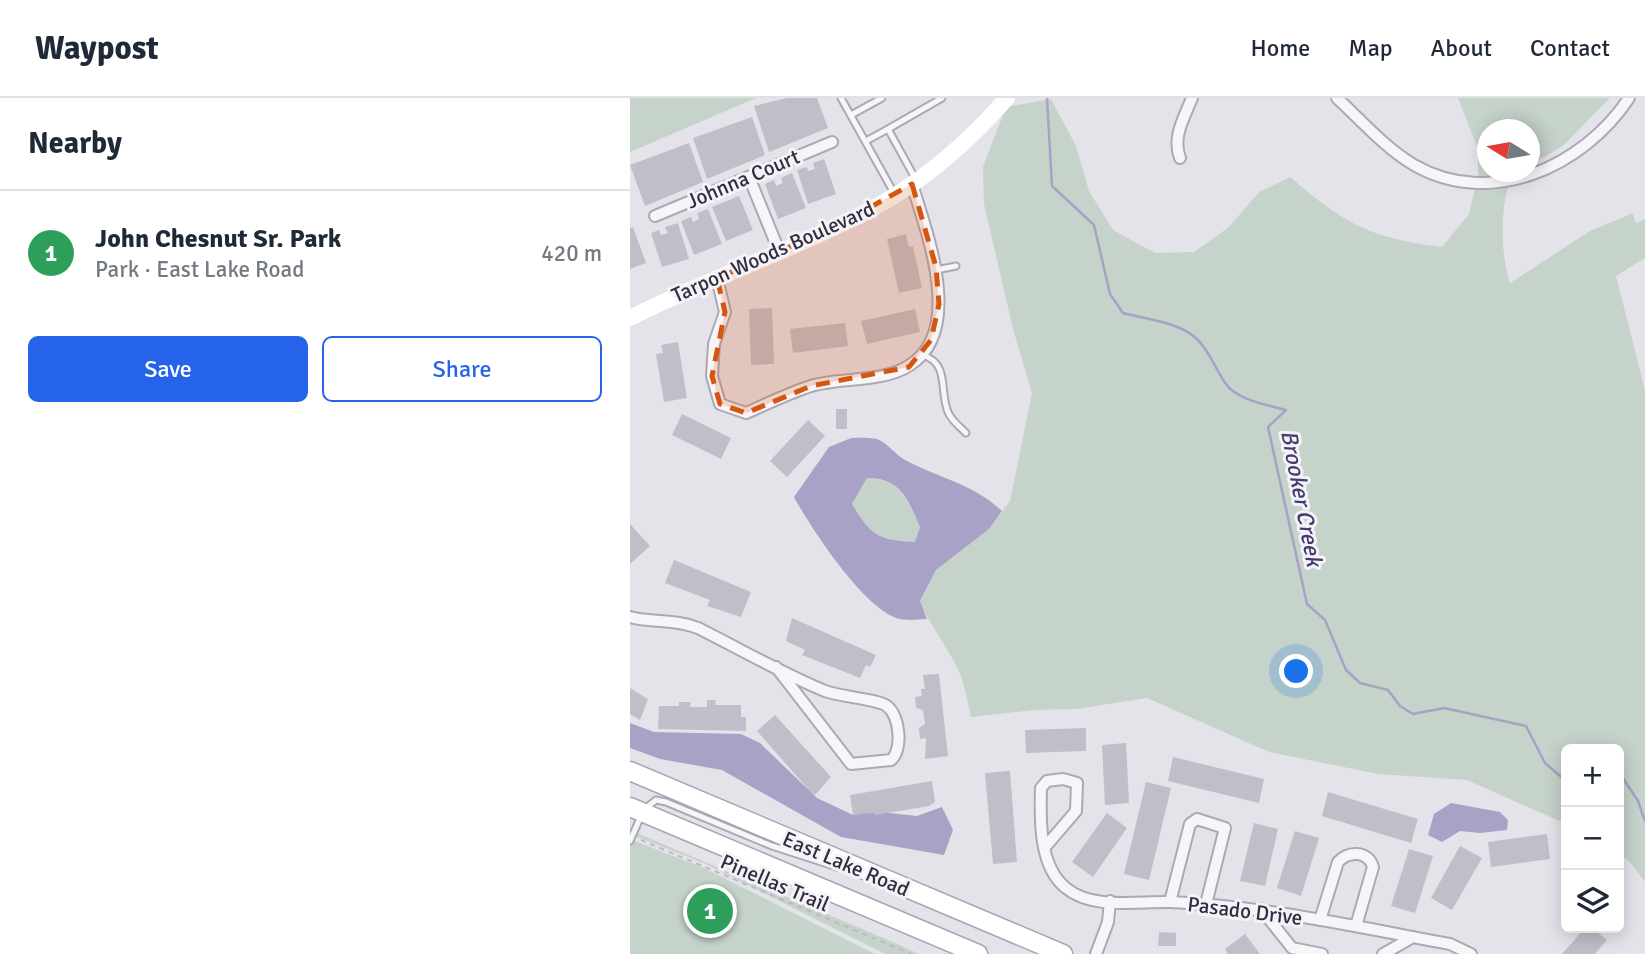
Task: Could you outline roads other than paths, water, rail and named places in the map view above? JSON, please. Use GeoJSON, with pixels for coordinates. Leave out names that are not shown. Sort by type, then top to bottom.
{"type":"FeatureCollection","features":[{"type":"Feature","properties":{"kind":"main road","name":"East Lake Road"},"geometry":{"type":"LineString","coordinates":[[630,771],[1063,954]]}},
{"type":"Feature","properties":{"kind":"main road","name":"East Lake Road"},"geometry":{"type":"LineString","coordinates":[[636,809],[978,954]]}},
{"type":"Feature","properties":{"kind":"street","name":"Tarpon Woods Boulevard"},"geometry":{"type":"LineString","coordinates":[[630,318],[831,229],[895,195],[960,147],[1007,98]]}},
{"type":"Feature","properties":{"kind":"street"},"geometry":{"type":"LineString","coordinates":[[1180,159],[1176,147],[1177,136],[1192,98]]}},
{"type":"Feature","properties":{"kind":"street"},"geometry":{"type":"LineString","coordinates":[[1337,98],[1393,150],[1412,163],[1450,179],[1492,183],[1523,179],[1559,164],[1605,127],[1629,98]]}},
{"type":"Feature","properties":{"kind":"street","name":"Johnna Court"},"geometry":{"type":"LineString","coordinates":[[655,216],[832,142]]}},
{"type":"Feature","properties":{"kind":"street"},"geometry":{"type":"LineString","coordinates":[[749,177],[779,251]]}},
{"type":"Feature","properties":{"kind":"street"},"geometry":{"type":"LineString","coordinates":[[717,278],[725,312],[714,344],[712,376],[720,404],[746,413],[811,386],[909,367],[923,355],[931,340],[939,304],[936,270],[914,182]]}},
{"type":"Feature","properties":{"kind":"street"},"geometry":{"type":"LineString","coordinates":[[630,617],[650,622],[686,623],[849,699],[886,705],[895,714],[898,747],[895,757],[891,761],[851,764],[776,667]]}},
{"type":"Feature","properties":{"kind":"street","name":"Pasado Drive"},"geometry":{"type":"LineString","coordinates":[[1045,846],[1076,811],[1077,783],[1047,781],[1041,788],[1045,846],[1052,876],[1068,891],[1110,901],[1170,902],[1261,909],[1450,944],[1471,954]]}},
{"type":"Feature","properties":{"kind":"street"},"geometry":{"type":"LineString","coordinates":[[1170,902],[1189,824],[1197,819],[1225,828],[1206,904]]}},
{"type":"Feature","properties":{"kind":"street"},"geometry":{"type":"LineString","coordinates":[[1320,920],[1338,862],[1344,854],[1352,853],[1366,857],[1372,861],[1373,867],[1356,926]]}},
{"type":"Feature","properties":{"kind":"street"},"geometry":{"type":"LineString","coordinates":[[1096,954],[1108,922],[1110,901]]}},
{"type":"Feature","properties":{"kind":"street"},"geometry":{"type":"LineString","coordinates":[[1261,909],[1292,948],[1322,954]]}},
{"type":"Feature","properties":{"kind":"street"},"geometry":{"type":"LineString","coordinates":[[1383,954],[1413,937]]}},
{"type":"Feature","properties":{"kind":"lane"},"geometry":{"type":"LineString","coordinates":[[841,98],[895,195]]}},
{"type":"Feature","properties":{"kind":"lane"},"geometry":{"type":"LineString","coordinates":[[850,115],[882,98]]}},
{"type":"Feature","properties":{"kind":"lane"},"geometry":{"type":"LineString","coordinates":[[866,141],[942,98]]}},
{"type":"Feature","properties":{"kind":"lane"},"geometry":{"type":"LineString","coordinates":[[888,129],[914,182]]}},
{"type":"Feature","properties":{"kind":"lane"},"geometry":{"type":"LineString","coordinates":[[936,270],[956,266]]}},
{"type":"Feature","properties":{"kind":"lane"},"geometry":{"type":"LineString","coordinates":[[923,355],[936,362],[942,374],[947,410],[965,433]]}},
{"type":"Feature","properties":{"kind":"lane"},"geometry":{"type":"LineString","coordinates":[[631,839],[636,809],[649,803],[666,802],[772,846],[910,891]]}},
{"type":"Feature","properties":{"kind":"waterway","name":"Brooker Creek"},"geometry":{"type":"LineString","coordinates":[[1047,98],[1052,186],[1094,225],[1110,294],[1123,313],[1161,322],[1189,333],[1205,349],[1231,390],[1253,401],[1286,410],[1268,427],[1307,604],[1325,620],[1346,670],[1360,683],[1388,690],[1400,706],[1413,714],[1444,708],[1526,726],[1545,763],[1561,777]]}},
{"type":"Feature","properties":{"kind":"waterway","name":"Brooker Creek"},"geometry":{"type":"LineString","coordinates":[[1624,780],[1638,801],[1645,821]]}},
{"type":"Feature","properties":{"kind":"place","name":"John Chesnut Sr. Park"},"geometry":{"type":"Point","coordinates":[710,911]}}]}
